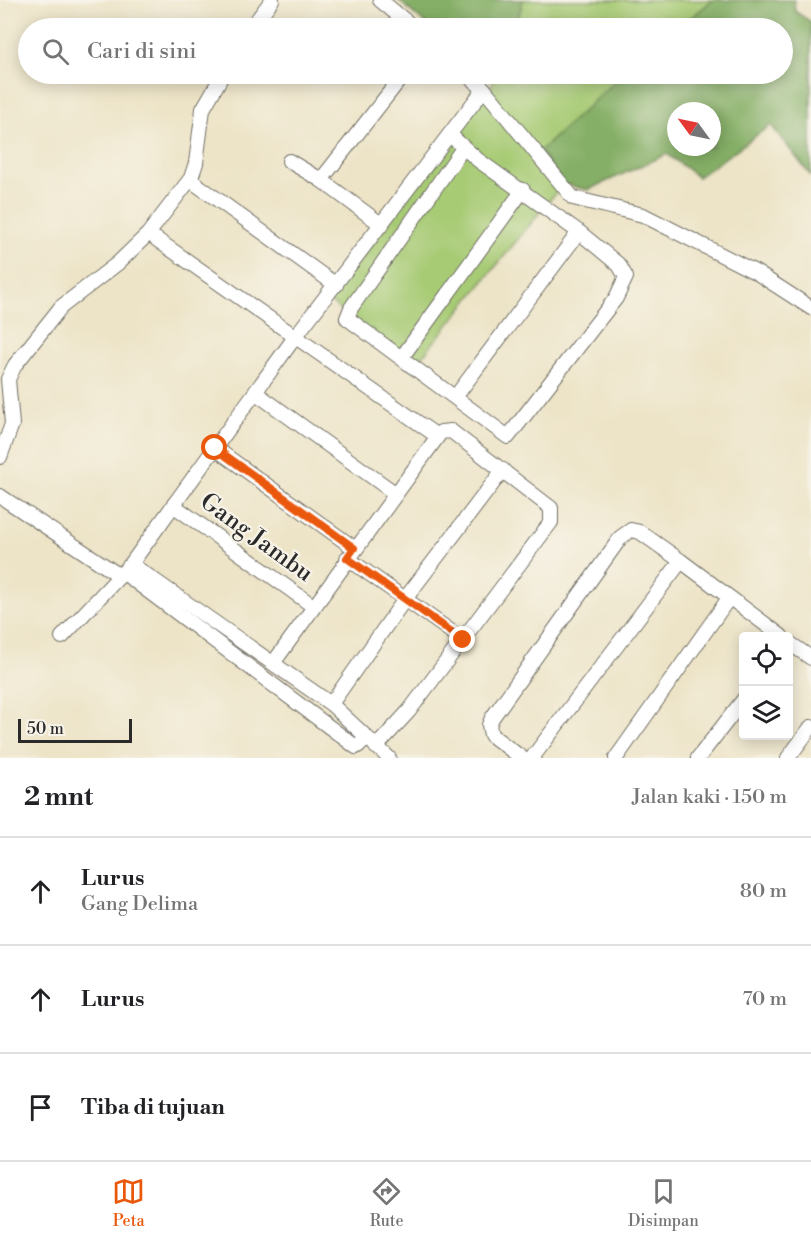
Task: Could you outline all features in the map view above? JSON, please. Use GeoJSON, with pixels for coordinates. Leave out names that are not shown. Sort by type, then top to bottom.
{"type":"FeatureCollection","features":[{"type":"Feature","properties":{"kind":"street"},"geometry":{"type":"LineString","coordinates":[[258,18],[272,0]]}},
{"type":"Feature","properties":{"kind":"street"},"geometry":{"type":"LineString","coordinates":[[380,0],[402,18]]}},
{"type":"Feature","properties":{"kind":"street"},"geometry":{"type":"LineString","coordinates":[[0,457],[12,424],[8,378],[15,365],[61,307],[118,263],[148,234],[191,178],[196,163],[203,109],[217,84]]}},
{"type":"Feature","properties":{"kind":"street"},"geometry":{"type":"LineString","coordinates":[[321,180],[396,84]]}},
{"type":"Feature","properties":{"kind":"street"},"geometry":{"type":"LineString","coordinates":[[478,84],[573,198],[644,215],[757,273],[811,308]]}},
{"type":"Feature","properties":{"kind":"street"},"geometry":{"type":"LineString","coordinates":[[62,637],[125,571],[295,337],[484,89]]}},
{"type":"Feature","properties":{"kind":"street"},"geometry":{"type":"LineString","coordinates":[[450,135],[463,148],[579,232],[623,269],[626,282],[508,437],[456,396],[348,321],[346,316],[463,148]]}},
{"type":"Feature","properties":{"kind":"street"},"geometry":{"type":"LineString","coordinates":[[289,161],[321,180],[382,225]]}},
{"type":"Feature","properties":{"kind":"street"},"geometry":{"type":"LineString","coordinates":[[196,184],[336,285]]}},
{"type":"Feature","properties":{"kind":"street"},"geometry":{"type":"LineString","coordinates":[[402,357],[523,190]]}},
{"type":"Feature","properties":{"kind":"street"},"geometry":{"type":"LineString","coordinates":[[456,396],[579,232]]}},
{"type":"Feature","properties":{"kind":"street"},"geometry":{"type":"LineString","coordinates":[[156,239],[436,436]]}},
{"type":"Feature","properties":{"kind":"street"},"geometry":{"type":"LineString","coordinates":[[256,393],[396,494]]}},
{"type":"Feature","properties":{"kind":"street"},"geometry":{"type":"LineString","coordinates":[[125,571],[356,747],[372,743],[409,711],[551,522],[553,515],[551,508],[452,431],[446,430],[436,436],[274,662]]}},
{"type":"Feature","properties":{"kind":"street"},"geometry":{"type":"LineString","coordinates":[[215,448],[351,553],[405,599],[463,640]]}},
{"type":"Feature","properties":{"kind":"street"},"geometry":{"type":"LineString","coordinates":[[331,704],[405,599],[502,470]]}},
{"type":"Feature","properties":{"kind":"street"},"geometry":{"type":"LineString","coordinates":[[0,496],[274,662],[331,704],[389,758]]}},
{"type":"Feature","properties":{"kind":"street","name":"Gang Jambu"},"geometry":{"type":"LineString","coordinates":[[173,505],[313,606]]}},
{"type":"Feature","properties":{"kind":"street"},"geometry":{"type":"LineString","coordinates":[[522,758],[491,735],[489,725],[553,630],[621,537],[631,530],[640,532],[776,632]]}},
{"type":"Feature","properties":{"kind":"street"},"geometry":{"type":"LineString","coordinates":[[532,758],[681,561]]}},
{"type":"Feature","properties":{"kind":"street"},"geometry":{"type":"LineString","coordinates":[[616,758],[729,598]]}},
{"type":"Feature","properties":{"kind":"street"},"geometry":{"type":"LineString","coordinates":[[793,645],[811,658]]}},
{"type":"Feature","properties":{"kind":"street"},"geometry":{"type":"LineString","coordinates":[[287,695],[297,679]]}},
{"type":"Feature","properties":{"kind":"street"},"geometry":{"type":"LineString","coordinates":[[698,758],[739,705]]}},
{"type":"Feature","properties":{"kind":"street"},"geometry":{"type":"LineString","coordinates":[[788,758],[811,728]]}},
{"type":"Feature","properties":{"kind":"green space"},"geometry":{"type":"Polygon","coordinates":[[[398,0],[523,0],[518,18],[419,18],[398,0]]]}},
{"type":"Feature","properties":{"kind":"green space"},"geometry":{"type":"Polygon","coordinates":[[[523,0],[713,0],[690,18],[518,18],[523,0]]]}},
{"type":"Feature","properties":{"kind":"green space"},"geometry":{"type":"Polygon","coordinates":[[[713,0],[794,0],[795,11],[811,22],[811,176],[771,125],[698,177],[670,156],[721,156],[721,102],[667,102],[667,154],[588,190],[563,184],[540,151],[612,84],[793,84],[793,18],[690,18],[713,0]]]}},
{"type":"Feature","properties":{"kind":"green space"},"geometry":{"type":"Polygon","coordinates":[[[492,84],[612,84],[540,151],[563,184],[412,369],[328,300],[492,84]]]}},
{"type":"Feature","properties":{"kind":"route"},"geometry":{"type":"LineString","coordinates":[[215,448],[354,548],[347,558],[463,640]]}}]}
